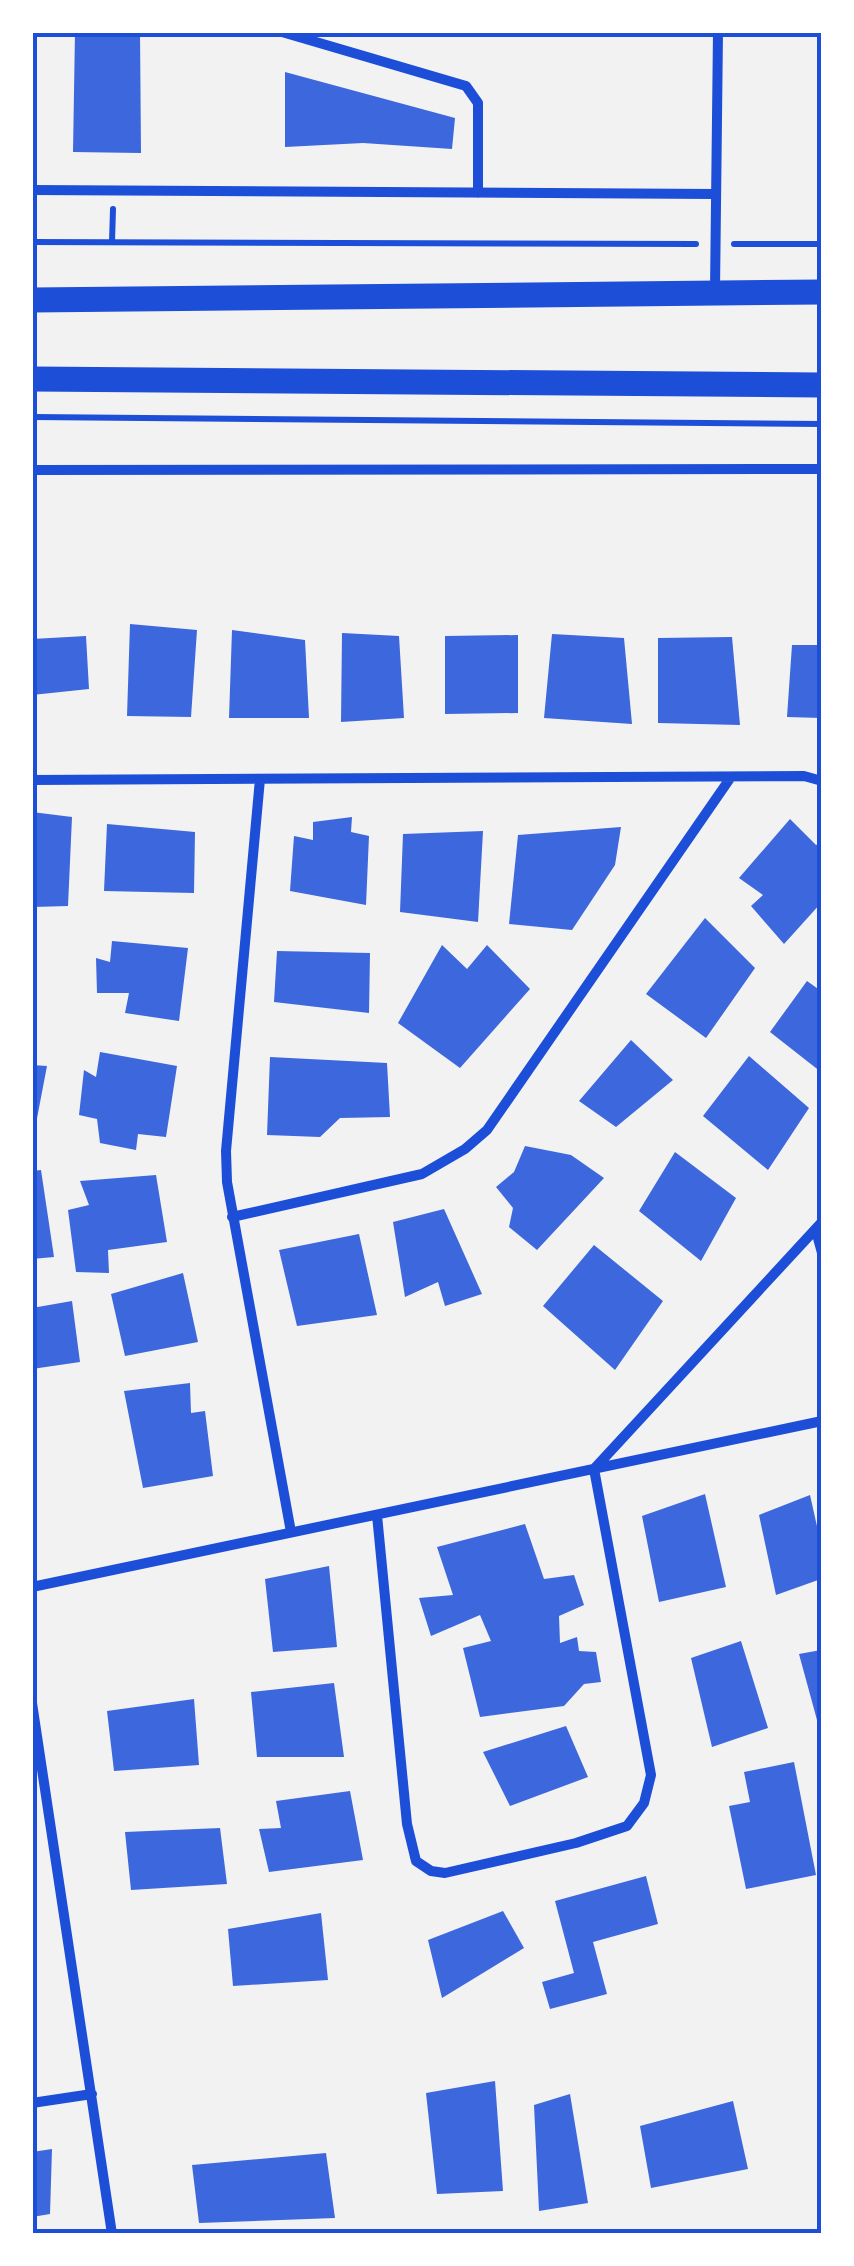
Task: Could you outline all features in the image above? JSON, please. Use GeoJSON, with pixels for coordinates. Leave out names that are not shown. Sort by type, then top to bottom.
{"type":"FeatureCollection","features":[{"type":"Feature","properties":{"kind":"main road"},"geometry":{"type":"LineString","coordinates":[[32,300],[822,292]]}},
{"type":"Feature","properties":{"kind":"main road"},"geometry":{"type":"LineString","coordinates":[[32,379],[822,385]]}},
{"type":"Feature","properties":{"kind":"street"},"geometry":{"type":"LineString","coordinates":[[282,32],[466,86],[478,104],[478,193]]}},
{"type":"Feature","properties":{"kind":"street"},"geometry":{"type":"LineString","coordinates":[[715,292],[718,32]]}},
{"type":"Feature","properties":{"kind":"street"},"geometry":{"type":"LineString","coordinates":[[32,190],[715,194]]}},
{"type":"Feature","properties":{"kind":"street"},"geometry":{"type":"LineString","coordinates":[[32,470],[822,470]]}},
{"type":"Feature","properties":{"kind":"street"},"geometry":{"type":"LineString","coordinates":[[232,1218],[422,1174],[466,1149],[487,1130],[732,776]]}},
{"type":"Feature","properties":{"kind":"street"},"geometry":{"type":"LineString","coordinates":[[32,780],[804,776],[822,781]]}},
{"type":"Feature","properties":{"kind":"street"},"geometry":{"type":"LineString","coordinates":[[260,779],[226,1151],[232,1218],[291,1532]]}},
{"type":"Feature","properties":{"kind":"street"},"geometry":{"type":"LineString","coordinates":[[819,1226],[822,1253]]}},
{"type":"Feature","properties":{"kind":"street"},"geometry":{"type":"LineString","coordinates":[[594,1469],[819,1226]]}},
{"type":"Feature","properties":{"kind":"street"},"geometry":{"type":"LineString","coordinates":[[32,1587],[822,1421]]}},
{"type":"Feature","properties":{"kind":"street"},"geometry":{"type":"LineString","coordinates":[[377,1514],[408,1824],[416,1861],[431,1871],[446,1873],[576,1843],[627,1826],[637,1816],[650,1790],[648,1746],[594,1469]]}},
{"type":"Feature","properties":{"kind":"street"},"geometry":{"type":"LineString","coordinates":[[32,1702],[112,2234]]}},
{"type":"Feature","properties":{"kind":"street"},"geometry":{"type":"LineString","coordinates":[[32,2103],[92,2094]]}},
{"type":"Feature","properties":{"kind":"path"},"geometry":{"type":"LineString","coordinates":[[32,242],[822,244]]}},
{"type":"Feature","properties":{"kind":"path"},"geometry":{"type":"LineString","coordinates":[[32,417],[822,424]]}},
{"type":"Feature","properties":{"kind":"building"},"geometry":{"type":"Polygon","coordinates":[[[75,32],[140,32],[141,153],[73,152],[75,32]]]}},
{"type":"Feature","properties":{"kind":"building"},"geometry":{"type":"Polygon","coordinates":[[[285,72],[455,118],[452,149],[363,143],[285,147],[285,72]]]}},
{"type":"Feature","properties":{"kind":"building"},"geometry":{"type":"Polygon","coordinates":[[[130,624],[197,630],[191,717],[127,716],[130,624]]]}},
{"type":"Feature","properties":{"kind":"building"},"geometry":{"type":"Polygon","coordinates":[[[232,630],[305,640],[309,718],[229,718],[232,630]]]}},
{"type":"Feature","properties":{"kind":"building"},"geometry":{"type":"Polygon","coordinates":[[[342,633],[399,636],[404,718],[341,722],[342,633]]]}},
{"type":"Feature","properties":{"kind":"building"},"geometry":{"type":"Polygon","coordinates":[[[552,634],[624,638],[632,724],[544,718],[552,634]]]}},
{"type":"Feature","properties":{"kind":"building"},"geometry":{"type":"Polygon","coordinates":[[[518,635],[518,713],[445,714],[445,636],[518,635]]]}},
{"type":"Feature","properties":{"kind":"building"},"geometry":{"type":"Polygon","coordinates":[[[86,636],[89,689],[32,695],[32,639],[86,636]]]}},
{"type":"Feature","properties":{"kind":"building"},"geometry":{"type":"Polygon","coordinates":[[[732,637],[740,725],[658,723],[658,638],[732,637]]]}},
{"type":"Feature","properties":{"kind":"building"},"geometry":{"type":"Polygon","coordinates":[[[792,645],[821,645],[821,718],[787,717],[792,645]]]}},
{"type":"Feature","properties":{"kind":"building"},"geometry":{"type":"Polygon","coordinates":[[[32,812],[72,817],[68,906],[33,907],[32,812]]]}},
{"type":"Feature","properties":{"kind":"building"},"geometry":{"type":"Polygon","coordinates":[[[352,817],[351,832],[369,836],[366,905],[290,891],[294,836],[313,840],[313,822],[352,817]]]}},
{"type":"Feature","properties":{"kind":"building"},"geometry":{"type":"Polygon","coordinates":[[[790,819],[816,845],[821,843],[821,903],[784,944],[751,906],[763,895],[739,878],[790,819]]]}},
{"type":"Feature","properties":{"kind":"building"},"geometry":{"type":"Polygon","coordinates":[[[107,824],[195,832],[194,893],[104,891],[107,824]]]}},
{"type":"Feature","properties":{"kind":"building"},"geometry":{"type":"Polygon","coordinates":[[[621,827],[615,865],[572,930],[509,924],[518,835],[621,827]]]}},
{"type":"Feature","properties":{"kind":"building"},"geometry":{"type":"Polygon","coordinates":[[[483,831],[478,922],[400,912],[403,834],[483,831]]]}},
{"type":"Feature","properties":{"kind":"building"},"geometry":{"type":"Polygon","coordinates":[[[705,918],[755,968],[706,1038],[646,994],[705,918]]]}},
{"type":"Feature","properties":{"kind":"building"},"geometry":{"type":"Polygon","coordinates":[[[112,941],[188,948],[179,1021],[125,1013],[129,993],[97,993],[96,958],[110,962],[112,941]]]}},
{"type":"Feature","properties":{"kind":"building"},"geometry":{"type":"Polygon","coordinates":[[[442,945],[467,969],[487,945],[530,989],[460,1068],[398,1023],[442,945]]]}},
{"type":"Feature","properties":{"kind":"building"},"geometry":{"type":"Polygon","coordinates":[[[277,951],[370,953],[369,1013],[274,1002],[277,951]]]}},
{"type":"Feature","properties":{"kind":"building"},"geometry":{"type":"Polygon","coordinates":[[[807,981],[821,991],[821,1072],[770,1032],[807,981]]]}},
{"type":"Feature","properties":{"kind":"building"},"geometry":{"type":"Polygon","coordinates":[[[631,1040],[673,1080],[616,1127],[579,1101],[631,1040]]]}},
{"type":"Feature","properties":{"kind":"building"},"geometry":{"type":"Polygon","coordinates":[[[100,1052],[177,1066],[166,1137],[138,1134],[136,1150],[100,1143],[97,1119],[79,1115],[84,1070],[96,1077],[100,1052]]]}},
{"type":"Feature","properties":{"kind":"building"},"geometry":{"type":"Polygon","coordinates":[[[749,1056],[809,1108],[768,1170],[703,1116],[749,1056]]]}},
{"type":"Feature","properties":{"kind":"building"},"geometry":{"type":"Polygon","coordinates":[[[270,1057],[387,1063],[390,1117],[340,1118],[320,1137],[267,1135],[270,1057]]]}},
{"type":"Feature","properties":{"kind":"building"},"geometry":{"type":"Polygon","coordinates":[[[32,1065],[47,1066],[34,1134],[32,1134],[32,1065]]]}},
{"type":"Feature","properties":{"kind":"building"},"geometry":{"type":"Polygon","coordinates":[[[525,1146],[571,1155],[604,1178],[537,1250],[509,1227],[513,1208],[496,1187],[514,1172],[525,1146]]]}},
{"type":"Feature","properties":{"kind":"building"},"geometry":{"type":"Polygon","coordinates":[[[675,1152],[736,1198],[701,1261],[639,1211],[675,1152]]]}},
{"type":"Feature","properties":{"kind":"building"},"geometry":{"type":"Polygon","coordinates":[[[41,1170],[54,1257],[32,1259],[32,1171],[41,1170]]]}},
{"type":"Feature","properties":{"kind":"building"},"geometry":{"type":"Polygon","coordinates":[[[156,1175],[167,1242],[108,1250],[109,1273],[76,1272],[68,1210],[89,1205],[80,1181],[156,1175]]]}},
{"type":"Feature","properties":{"kind":"building"},"geometry":{"type":"Polygon","coordinates":[[[444,1209],[482,1294],[445,1306],[438,1282],[405,1297],[393,1222],[444,1209]]]}},
{"type":"Feature","properties":{"kind":"building"},"geometry":{"type":"Polygon","coordinates":[[[359,1234],[377,1315],[297,1326],[279,1250],[359,1234]]]}},
{"type":"Feature","properties":{"kind":"building"},"geometry":{"type":"Polygon","coordinates":[[[594,1245],[663,1301],[615,1370],[543,1306],[594,1245]]]}},
{"type":"Feature","properties":{"kind":"building"},"geometry":{"type":"Polygon","coordinates":[[[183,1273],[198,1342],[125,1356],[111,1294],[183,1273]]]}},
{"type":"Feature","properties":{"kind":"building"},"geometry":{"type":"Polygon","coordinates":[[[72,1301],[80,1362],[32,1369],[32,1308],[72,1301]]]}},
{"type":"Feature","properties":{"kind":"building"},"geometry":{"type":"Polygon","coordinates":[[[190,1383],[191,1413],[205,1411],[213,1476],[143,1488],[124,1391],[190,1383]]]}},
{"type":"Feature","properties":{"kind":"building"},"geometry":{"type":"Polygon","coordinates":[[[705,1494],[726,1587],[659,1602],[642,1516],[705,1494]]]}},
{"type":"Feature","properties":{"kind":"building"},"geometry":{"type":"Polygon","coordinates":[[[810,1495],[821,1544],[821,1579],[776,1595],[759,1515],[810,1495]]]}},
{"type":"Feature","properties":{"kind":"building"},"geometry":{"type":"Polygon","coordinates":[[[525,1524],[544,1579],[574,1575],[584,1605],[559,1616],[560,1643],[577,1637],[579,1651],[596,1652],[601,1682],[584,1684],[564,1706],[480,1717],[463,1648],[491,1641],[480,1615],[431,1636],[419,1598],[453,1595],[437,1547],[525,1524]]]}},
{"type":"Feature","properties":{"kind":"building"},"geometry":{"type":"Polygon","coordinates":[[[329,1566],[337,1647],[273,1652],[265,1579],[329,1566]]]}},
{"type":"Feature","properties":{"kind":"building"},"geometry":{"type":"Polygon","coordinates":[[[741,1641],[768,1728],[712,1747],[691,1658],[741,1641]]]}},
{"type":"Feature","properties":{"kind":"building"},"geometry":{"type":"Polygon","coordinates":[[[821,1650],[821,1730],[820,1731],[799,1654],[821,1650]]]}},
{"type":"Feature","properties":{"kind":"building"},"geometry":{"type":"Polygon","coordinates":[[[334,1683],[344,1757],[257,1757],[251,1692],[334,1683]]]}},
{"type":"Feature","properties":{"kind":"building"},"geometry":{"type":"Polygon","coordinates":[[[194,1699],[199,1765],[114,1771],[107,1711],[194,1699]]]}},
{"type":"Feature","properties":{"kind":"building"},"geometry":{"type":"Polygon","coordinates":[[[566,1726],[588,1777],[510,1806],[483,1752],[566,1726]]]}},
{"type":"Feature","properties":{"kind":"building"},"geometry":{"type":"Polygon","coordinates":[[[794,1762],[816,1875],[746,1889],[729,1806],[750,1802],[744,1772],[794,1762]]]}},
{"type":"Feature","properties":{"kind":"building"},"geometry":{"type":"Polygon","coordinates":[[[350,1791],[363,1860],[269,1872],[259,1829],[281,1828],[276,1801],[350,1791]]]}},
{"type":"Feature","properties":{"kind":"building"},"geometry":{"type":"Polygon","coordinates":[[[220,1828],[227,1884],[131,1890],[125,1832],[220,1828]]]}},
{"type":"Feature","properties":{"kind":"building"},"geometry":{"type":"Polygon","coordinates":[[[646,1876],[658,1924],[593,1942],[607,1994],[550,2009],[542,1982],[574,1973],[555,1901],[646,1876]]]}},
{"type":"Feature","properties":{"kind":"building"},"geometry":{"type":"Polygon","coordinates":[[[503,1911],[524,1948],[442,1998],[428,1940],[503,1911]]]}},
{"type":"Feature","properties":{"kind":"building"},"geometry":{"type":"Polygon","coordinates":[[[321,1913],[328,1980],[233,1986],[228,1929],[321,1913]]]}},
{"type":"Feature","properties":{"kind":"building"},"geometry":{"type":"Polygon","coordinates":[[[495,2081],[503,2191],[437,2194],[426,2093],[495,2081]]]}},
{"type":"Feature","properties":{"kind":"building"},"geometry":{"type":"Polygon","coordinates":[[[570,2094],[588,2203],[539,2211],[534,2105],[570,2094]]]}},
{"type":"Feature","properties":{"kind":"building"},"geometry":{"type":"Polygon","coordinates":[[[733,2101],[748,2169],[651,2188],[640,2126],[733,2101]]]}},
{"type":"Feature","properties":{"kind":"building"},"geometry":{"type":"Polygon","coordinates":[[[52,2149],[50,2214],[32,2217],[32,2152],[52,2149]]]}},
{"type":"Feature","properties":{"kind":"building"},"geometry":{"type":"Polygon","coordinates":[[[326,2153],[335,2218],[199,2223],[192,2165],[326,2153]]]}}]}
